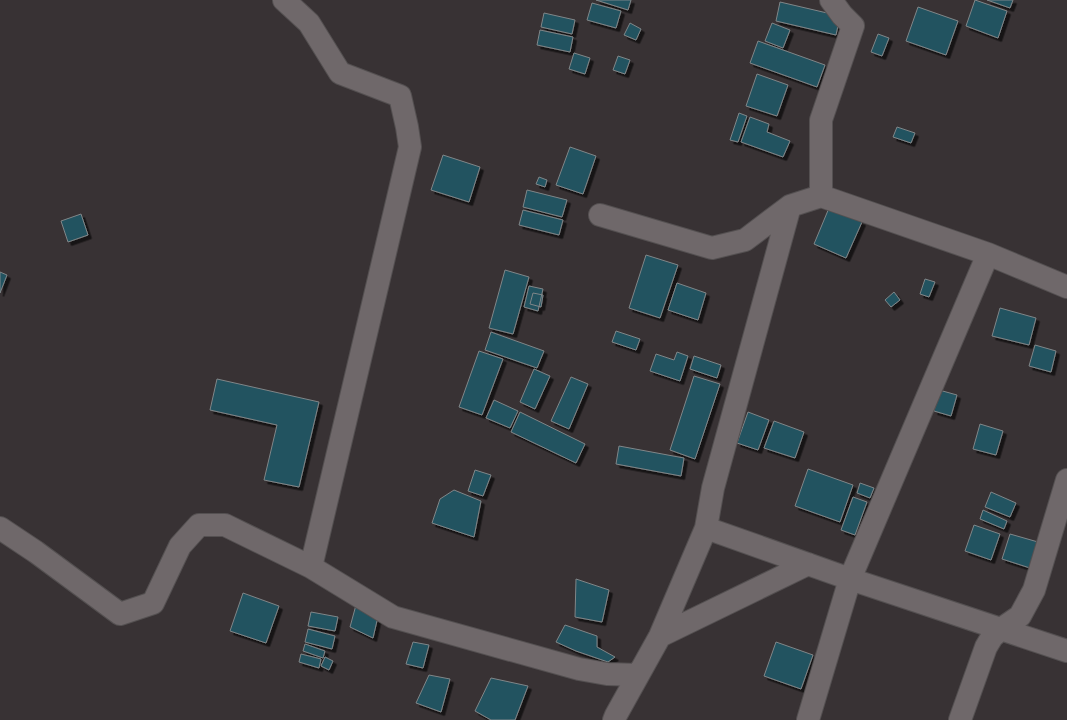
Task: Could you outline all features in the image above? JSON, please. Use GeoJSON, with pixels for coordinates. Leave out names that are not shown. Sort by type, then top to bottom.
{"type":"FeatureCollection","features":[{"type":"Feature","properties":{"kind":"street"},"geometry":{"type":"LineString","coordinates":[[284,0],[309,23],[340,73],[400,96],[410,147],[311,567]]}},
{"type":"Feature","properties":{"kind":"street"},"geometry":{"type":"LineString","coordinates":[[821,196],[821,120],[853,26],[842,15],[831,0]]}},
{"type":"Feature","properties":{"kind":"street"},"geometry":{"type":"LineString","coordinates":[[600,215],[712,248],[745,240],[790,206],[821,196],[988,254],[1067,288]]}},
{"type":"Feature","properties":{"kind":"street"},"geometry":{"type":"LineString","coordinates":[[614,720],[660,636],[706,528],[715,480],[790,206]]}},
{"type":"Feature","properties":{"kind":"street"},"geometry":{"type":"LineString","coordinates":[[808,720],[850,579],[988,254]]}},
{"type":"Feature","properties":{"kind":"street"},"geometry":{"type":"LineString","coordinates":[[960,720],[986,647],[992,637],[1020,616],[1034,590],[1067,480]]}},
{"type":"Feature","properties":{"kind":"street"},"geometry":{"type":"LineString","coordinates":[[0,528],[36,552],[120,614],[153,603],[180,546],[199,525],[225,525],[311,567],[393,617],[579,669],[607,674],[638,675]]}},
{"type":"Feature","properties":{"kind":"street"},"geometry":{"type":"LineString","coordinates":[[706,528],[850,579],[1067,651]]}},
{"type":"Feature","properties":{"kind":"street"},"geometry":{"type":"LineString","coordinates":[[660,636],[808,564]]}},
{"type":"Feature","properties":{"kind":"building"},"geometry":{"type":"Polygon","coordinates":[[[596,0],[631,0],[628,10],[596,0]]]}},
{"type":"Feature","properties":{"kind":"building"},"geometry":{"type":"Polygon","coordinates":[[[975,0],[1007,11],[998,38],[966,26],[975,0]]]}},
{"type":"Feature","properties":{"kind":"building"},"geometry":{"type":"Polygon","coordinates":[[[987,0],[1013,0],[1010,8],[987,0]]]}},
{"type":"Feature","properties":{"kind":"building"},"geometry":{"type":"Polygon","coordinates":[[[780,2],[840,16],[836,35],[776,21],[780,2]]]}},
{"type":"Feature","properties":{"kind":"building"},"geometry":{"type":"Polygon","coordinates":[[[592,3],[621,11],[616,28],[587,20],[592,3]]]}},
{"type":"Feature","properties":{"kind":"building"},"geometry":{"type":"Polygon","coordinates":[[[918,7],[958,21],[946,55],[906,41],[918,7]]]}},
{"type":"Feature","properties":{"kind":"building"},"geometry":{"type":"Polygon","coordinates":[[[544,13],[575,20],[572,34],[541,27],[544,13]]]}},
{"type":"Feature","properties":{"kind":"building"},"geometry":{"type":"Polygon","coordinates":[[[630,23],[641,29],[636,40],[624,35],[630,23]]]}},
{"type":"Feature","properties":{"kind":"building"},"geometry":{"type":"Polygon","coordinates":[[[772,23],[790,30],[783,48],[765,41],[772,23]]]}},
{"type":"Feature","properties":{"kind":"building"},"geometry":{"type":"Polygon","coordinates":[[[540,30],[573,37],[570,52],[537,45],[540,30]]]}},
{"type":"Feature","properties":{"kind":"building"},"geometry":{"type":"Polygon","coordinates":[[[878,34],[889,38],[882,56],[871,52],[878,34]]]}},
{"type":"Feature","properties":{"kind":"building"},"geometry":{"type":"Polygon","coordinates":[[[758,41],[825,65],[817,87],[750,63],[758,41]]]}},
{"type":"Feature","properties":{"kind":"building"},"geometry":{"type":"Polygon","coordinates":[[[574,53],[590,58],[585,74],[569,69],[574,53]]]}},
{"type":"Feature","properties":{"kind":"building"},"geometry":{"type":"Polygon","coordinates":[[[618,56],[630,60],[625,74],[613,70],[618,56]]]}},
{"type":"Feature","properties":{"kind":"building"},"geometry":{"type":"Polygon","coordinates":[[[757,74],[788,85],[777,116],[746,106],[757,74]]]}},
{"type":"Feature","properties":{"kind":"building"},"geometry":{"type":"Polygon","coordinates":[[[739,113],[747,116],[738,142],[730,140],[739,113]]]}},
{"type":"Feature","properties":{"kind":"building"},"geometry":{"type":"Polygon","coordinates":[[[750,117],[769,124],[767,132],[790,141],[783,157],[741,142],[750,117]]]}},
{"type":"Feature","properties":{"kind":"building"},"geometry":{"type":"Polygon","coordinates":[[[897,127],[915,133],[911,143],[893,137],[897,127]]]}},
{"type":"Feature","properties":{"kind":"building"},"geometry":{"type":"Polygon","coordinates":[[[570,147],[596,156],[583,194],[556,185],[570,147]]]}},
{"type":"Feature","properties":{"kind":"building"},"geometry":{"type":"Polygon","coordinates":[[[443,155],[480,167],[469,202],[431,190],[443,155]]]}},
{"type":"Feature","properties":{"kind":"building"},"geometry":{"type":"Polygon","coordinates":[[[539,177],[547,180],[545,187],[536,184],[539,177]]]}},
{"type":"Feature","properties":{"kind":"building"},"geometry":{"type":"Polygon","coordinates":[[[527,190],[567,200],[562,217],[523,207],[527,190]]]}},
{"type":"Feature","properties":{"kind":"building"},"geometry":{"type":"Polygon","coordinates":[[[829,208],[862,222],[846,258],[814,244],[829,208]]]}},
{"type":"Feature","properties":{"kind":"building"},"geometry":{"type":"Polygon","coordinates":[[[523,210],[563,220],[559,235],[519,225],[523,210]]]}},
{"type":"Feature","properties":{"kind":"building"},"geometry":{"type":"Polygon","coordinates":[[[81,214],[88,235],[68,242],[61,221],[81,214]]]}},
{"type":"Feature","properties":{"kind":"building"},"geometry":{"type":"Polygon","coordinates":[[[646,255],[678,265],[660,318],[629,308],[646,255]]]}},
{"type":"Feature","properties":{"kind":"building"},"geometry":{"type":"Polygon","coordinates":[[[505,270],[529,277],[513,334],[489,328],[505,270]]]}},
{"type":"Feature","properties":{"kind":"building"},"geometry":{"type":"Polygon","coordinates":[[[0,272],[7,275],[0,293],[0,272]]]}},
{"type":"Feature","properties":{"kind":"building"},"geometry":{"type":"Polygon","coordinates":[[[925,279],[935,282],[929,297],[920,294],[925,279]]]}},
{"type":"Feature","properties":{"kind":"building"},"geometry":{"type":"Polygon","coordinates":[[[677,283],[706,293],[698,320],[668,310],[677,283]]]}},
{"type":"Feature","properties":{"kind":"building"},"geometry":{"type":"Polygon","coordinates":[[[529,286],[543,289],[538,311],[524,307],[529,286]]]}},
{"type":"Feature","properties":{"kind":"building"},"geometry":{"type":"Polygon","coordinates":[[[894,292],[900,300],[891,307],[885,300],[894,292]]]}},
{"type":"Feature","properties":{"kind":"building"},"geometry":{"type":"Polygon","coordinates":[[[533,293],[543,295],[541,307],[530,304],[533,293]]]}},
{"type":"Feature","properties":{"kind":"building"},"geometry":{"type":"Polygon","coordinates":[[[1000,308],[1036,318],[1029,345],[992,336],[1000,308]]]}},
{"type":"Feature","properties":{"kind":"building"},"geometry":{"type":"Polygon","coordinates":[[[616,331],[640,339],[636,350],[612,342],[616,331]]]}},
{"type":"Feature","properties":{"kind":"building"},"geometry":{"type":"Polygon","coordinates":[[[491,332],[544,351],[537,368],[485,350],[491,332]]]}},
{"type":"Feature","properties":{"kind":"building"},"geometry":{"type":"Polygon","coordinates":[[[1035,345],[1056,351],[1051,372],[1029,366],[1035,345]]]}},
{"type":"Feature","properties":{"kind":"building"},"geometry":{"type":"Polygon","coordinates":[[[479,351],[503,359],[482,415],[459,407],[479,351]]]}},
{"type":"Feature","properties":{"kind":"building"},"geometry":{"type":"Polygon","coordinates":[[[677,352],[688,356],[680,381],[650,371],[656,354],[674,360],[677,352]]]}},
{"type":"Feature","properties":{"kind":"building"},"geometry":{"type":"Polygon","coordinates":[[[694,356],[721,365],[717,378],[690,369],[694,356]]]}},
{"type":"Feature","properties":{"kind":"building"},"geometry":{"type":"Polygon","coordinates":[[[534,369],[550,376],[535,409],[520,402],[534,369]]]}},
{"type":"Feature","properties":{"kind":"building"},"geometry":{"type":"Polygon","coordinates":[[[694,376],[720,384],[695,459],[670,450],[694,376]]]}},
{"type":"Feature","properties":{"kind":"building"},"geometry":{"type":"Polygon","coordinates":[[[571,377],[588,384],[569,429],[551,421],[571,377]]]}},
{"type":"Feature","properties":{"kind":"building"},"geometry":{"type":"Polygon","coordinates":[[[217,379],[319,402],[299,487],[264,480],[277,425],[210,410],[217,379]]]}},
{"type":"Feature","properties":{"kind":"building"},"geometry":{"type":"Polygon","coordinates":[[[939,390],[957,395],[951,416],[934,411],[939,390]]]}},
{"type":"Feature","properties":{"kind":"building"},"geometry":{"type":"Polygon","coordinates":[[[494,400],[518,411],[510,428],[486,418],[494,400]]]}},
{"type":"Feature","properties":{"kind":"building"},"geometry":{"type":"Polygon","coordinates":[[[520,412],[585,444],[576,463],[511,432],[520,412]]]}},
{"type":"Feature","properties":{"kind":"building"},"geometry":{"type":"Polygon","coordinates":[[[748,412],[769,420],[758,450],[737,443],[748,412]]]}},
{"type":"Feature","properties":{"kind":"building"},"geometry":{"type":"Polygon","coordinates":[[[774,421],[804,432],[795,458],[764,448],[774,421]]]}},
{"type":"Feature","properties":{"kind":"building"},"geometry":{"type":"Polygon","coordinates":[[[980,424],[1003,431],[996,455],[973,449],[980,424]]]}},
{"type":"Feature","properties":{"kind":"building"},"geometry":{"type":"Polygon","coordinates":[[[619,446],[684,458],[681,476],[616,464],[619,446]]]}},
{"type":"Feature","properties":{"kind":"building"},"geometry":{"type":"Polygon","coordinates":[[[808,469],[853,485],[840,522],[795,506],[808,469]]]}},
{"type":"Feature","properties":{"kind":"building"},"geometry":{"type":"Polygon","coordinates":[[[475,470],[491,475],[483,496],[468,491],[475,470]]]}},
{"type":"Feature","properties":{"kind":"building"},"geometry":{"type":"Polygon","coordinates":[[[860,483],[874,488],[870,498],[857,493],[860,483]]]}},
{"type":"Feature","properties":{"kind":"building"},"geometry":{"type":"Polygon","coordinates":[[[454,490],[481,501],[474,537],[432,523],[440,499],[454,490]]]}},
{"type":"Feature","properties":{"kind":"building"},"geometry":{"type":"Polygon","coordinates":[[[991,492],[1016,503],[1010,517],[985,507],[991,492]]]}},
{"type":"Feature","properties":{"kind":"building"},"geometry":{"type":"Polygon","coordinates":[[[853,497],[867,502],[855,535],[841,530],[853,497]]]}},
{"type":"Feature","properties":{"kind":"building"},"geometry":{"type":"Polygon","coordinates":[[[983,510],[1007,521],[1004,529],[980,519],[983,510]]]}},
{"type":"Feature","properties":{"kind":"building"},"geometry":{"type":"Polygon","coordinates":[[[974,525],[1000,534],[991,560],[965,551],[974,525]]]}},
{"type":"Feature","properties":{"kind":"building"},"geometry":{"type":"Polygon","coordinates":[[[1010,534],[1038,542],[1030,568],[1002,559],[1010,534]]]}},
{"type":"Feature","properties":{"kind":"building"},"geometry":{"type":"Polygon","coordinates":[[[576,579],[609,590],[602,622],[575,617],[576,579]]]}},
{"type":"Feature","properties":{"kind":"building"},"geometry":{"type":"Polygon","coordinates":[[[243,593],[279,606],[266,643],[230,631],[243,593]]]}},
{"type":"Feature","properties":{"kind":"building"},"geometry":{"type":"Polygon","coordinates":[[[356,605],[379,612],[373,638],[350,627],[356,605]]]}},
{"type":"Feature","properties":{"kind":"building"},"geometry":{"type":"Polygon","coordinates":[[[311,612],[338,617],[335,631],[308,626],[311,612]]]}},
{"type":"Feature","properties":{"kind":"building"},"geometry":{"type":"Polygon","coordinates":[[[565,625],[597,636],[597,647],[615,657],[608,662],[576,651],[556,642],[565,625]]]}},
{"type":"Feature","properties":{"kind":"building"},"geometry":{"type":"Polygon","coordinates":[[[308,629],[335,636],[332,649],[305,642],[308,629]]]}},
{"type":"Feature","properties":{"kind":"building"},"geometry":{"type":"Polygon","coordinates":[[[413,642],[429,645],[423,668],[406,664],[413,642]]]}},
{"type":"Feature","properties":{"kind":"building"},"geometry":{"type":"Polygon","coordinates":[[[776,642],[813,655],[801,689],[764,676],[776,642]]]}},
{"type":"Feature","properties":{"kind":"building"},"geometry":{"type":"Polygon","coordinates":[[[305,644],[325,651],[323,658],[303,651],[305,644]]]}},
{"type":"Feature","properties":{"kind":"building"},"geometry":{"type":"Polygon","coordinates":[[[301,654],[321,659],[319,668],[299,662],[301,654]]]}},
{"type":"Feature","properties":{"kind":"building"},"geometry":{"type":"Polygon","coordinates":[[[325,657],[333,661],[329,670],[321,666],[325,657]]]}},
{"type":"Feature","properties":{"kind":"building"},"geometry":{"type":"Polygon","coordinates":[[[429,675],[450,679],[441,712],[416,703],[429,675]]]}},
{"type":"Feature","properties":{"kind":"building"},"geometry":{"type":"Polygon","coordinates":[[[491,678],[528,686],[515,720],[491,720],[475,711],[491,678]]]}}]}
